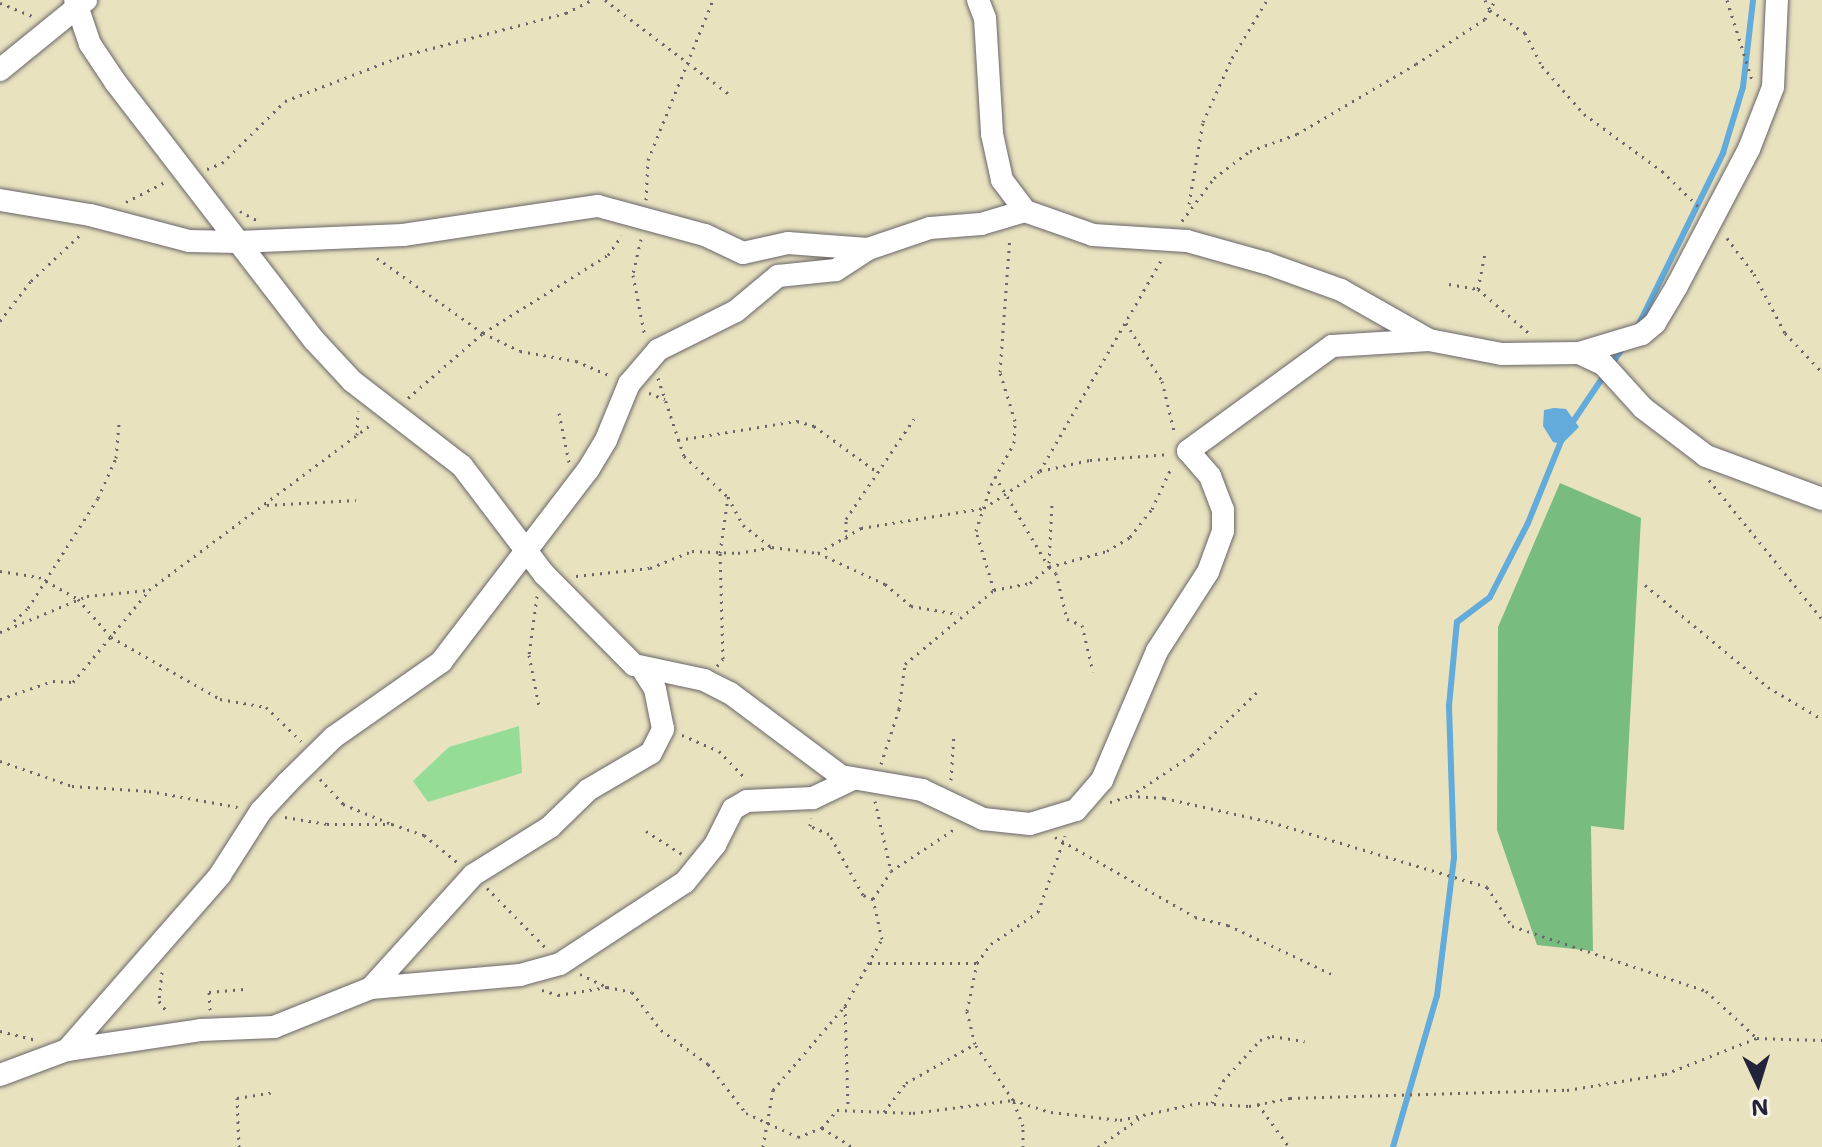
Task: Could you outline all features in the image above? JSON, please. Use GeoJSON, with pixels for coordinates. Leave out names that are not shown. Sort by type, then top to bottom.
{"type":"FeatureCollection","features":[{"type":"Feature","properties":{"kind":"street"},"geometry":{"type":"LineString","coordinates":[[978,0],[985,18],[992,134],[1002,180],[1018,213]]}},
{"type":"Feature","properties":{"kind":"street"},"geometry":{"type":"LineString","coordinates":[[642,668],[704,680],[754,707],[822,763],[863,781],[922,790],[983,819],[1030,824],[1076,810],[1102,780],[1157,651],[1208,572],[1223,531],[1223,510],[1210,476],[1182,452],[1332,346],[1429,340],[1502,354],[1547,351],[1579,353],[1642,334],[1655,323],[1761,118],[1773,87],[1777,0]]}},
{"type":"Feature","properties":{"kind":"street"},"geometry":{"type":"LineString","coordinates":[[0,70],[79,2],[90,44],[314,340],[352,381],[462,466],[527,550],[540,579],[642,668],[655,689],[663,729],[651,753],[588,790],[550,827],[473,875],[371,988]]}},
{"type":"Feature","properties":{"kind":"street"},"geometry":{"type":"LineString","coordinates":[[0,200],[99,217],[189,241],[238,242],[284,236],[352,239],[581,206],[637,215],[705,235],[743,253],[788,243],[868,249]]}},
{"type":"Feature","properties":{"kind":"street"},"geometry":{"type":"LineString","coordinates":[[67,1050],[220,875],[261,811],[314,756],[441,662],[588,470],[606,440],[629,384],[652,357],[736,311],[778,276],[836,270],[868,249],[930,228],[1018,213],[1093,235],[1173,240],[1266,263],[1341,290],[1429,340]]}},
{"type":"Feature","properties":{"kind":"street"},"geometry":{"type":"LineString","coordinates":[[1579,353],[1603,364],[1643,408],[1706,456],[1822,499]]}},
{"type":"Feature","properties":{"kind":"street"},"geometry":{"type":"LineString","coordinates":[[0,1075],[67,1050],[212,1030],[274,1027],[371,988],[520,975],[560,964],[675,889],[704,861],[733,809],[762,801],[813,798],[863,781]]}},
{"type":"Feature","properties":{"kind":"path"},"geometry":{"type":"LineString","coordinates":[[0,321],[31,281],[99,217],[156,185],[188,177],[222,163],[285,101],[402,56],[566,13],[592,0]]}},
{"type":"Feature","properties":{"kind":"path"},"geometry":{"type":"LineString","coordinates":[[605,0],[729,94]]}},
{"type":"Feature","properties":{"kind":"path"},"geometry":{"type":"LineString","coordinates":[[713,0],[648,160],[637,215],[633,275],[638,315],[684,456],[728,497],[743,525],[772,547]]}},
{"type":"Feature","properties":{"kind":"path"},"geometry":{"type":"LineString","coordinates":[[1189,208],[1203,122],[1232,58],[1267,0]]}},
{"type":"Feature","properties":{"kind":"path"},"geometry":{"type":"LineString","coordinates":[[1485,0],[1490,10],[1525,33],[1542,66],[1584,114],[1662,171],[1710,217],[1754,274],[1785,333],[1822,372]]}},
{"type":"Feature","properties":{"kind":"path"},"geometry":{"type":"LineString","coordinates":[[1040,471],[1189,208],[1214,178],[1250,151],[1297,134],[1416,64],[1485,19],[1495,0]]}},
{"type":"Feature","properties":{"kind":"path"},"geometry":{"type":"LineString","coordinates":[[1727,0],[1761,118]]}},
{"type":"Feature","properties":{"kind":"path"},"geometry":{"type":"LineString","coordinates":[[994,590],[976,531],[995,476],[1014,443],[1015,421],[1000,372],[1018,213]]}},
{"type":"Feature","properties":{"kind":"path"},"geometry":{"type":"LineString","coordinates":[[0,699],[53,681],[73,682],[149,590],[267,505],[483,333],[608,255],[619,244],[637,215]]}},
{"type":"Feature","properties":{"kind":"path"},"geometry":{"type":"LineString","coordinates":[[352,239],[483,333],[520,351],[576,361],[665,399]]}},
{"type":"Feature","properties":{"kind":"path"},"geometry":{"type":"LineString","coordinates":[[1478,289],[1485,252]]}},
{"type":"Feature","properties":{"kind":"path"},"geometry":{"type":"LineString","coordinates":[[1449,284],[1478,289],[1547,351]]}},
{"type":"Feature","properties":{"kind":"path"},"geometry":{"type":"LineString","coordinates":[[891,871],[863,781],[899,709],[905,664],[959,614],[994,590],[1030,583],[1049,567],[1107,551],[1130,537],[1152,509],[1182,452],[1162,381],[1126,321]]}},
{"type":"Feature","properties":{"kind":"path"},"geometry":{"type":"LineString","coordinates":[[559,413],[565,461],[588,470]]}},
{"type":"Feature","properties":{"kind":"path"},"geometry":{"type":"LineString","coordinates":[[846,539],[846,519],[914,419]]}},
{"type":"Feature","properties":{"kind":"path"},"geometry":{"type":"LineString","coordinates":[[678,440],[797,421],[814,426],[876,471]]}},
{"type":"Feature","properties":{"kind":"path"},"geometry":{"type":"LineString","coordinates":[[11,624],[45,581],[116,458],[119,422]]}},
{"type":"Feature","properties":{"kind":"path"},"geometry":{"type":"LineString","coordinates":[[818,553],[861,528],[984,508],[1040,471],[1090,460],[1182,452]]}},
{"type":"Feature","properties":{"kind":"path"},"geometry":{"type":"LineString","coordinates":[[1706,456],[1709,479],[1822,619]]}},
{"type":"Feature","properties":{"kind":"path"},"geometry":{"type":"LineString","coordinates":[[995,476],[1049,567],[1056,573],[1067,619],[1082,625],[1093,672]]}},
{"type":"Feature","properties":{"kind":"path"},"geometry":{"type":"LineString","coordinates":[[704,680],[723,659],[720,553],[728,497]]}},
{"type":"Feature","properties":{"kind":"path"},"geometry":{"type":"LineString","coordinates":[[267,505],[356,500]]}},
{"type":"Feature","properties":{"kind":"path"},"geometry":{"type":"LineString","coordinates":[[1049,567],[1052,503]]}},
{"type":"Feature","properties":{"kind":"path"},"geometry":{"type":"LineString","coordinates":[[539,706],[529,655],[540,579],[650,568],[692,551],[720,553],[772,547],[818,553],[885,584],[911,606],[959,614]]}},
{"type":"Feature","properties":{"kind":"path"},"geometry":{"type":"LineString","coordinates":[[0,571],[45,581],[78,599],[111,637],[220,699],[266,707],[280,715],[314,756],[321,783],[343,804],[424,835],[473,875],[560,964],[607,987],[632,992],[661,1030],[708,1064],[746,1113],[798,1137],[822,1128],[837,1110],[848,1109],[884,1112],[1013,1100],[1051,1112],[1120,1120],[1212,1103],[1258,1104],[1290,1098],[1567,1090],[1665,1074],[1757,1038],[1822,1040]]}},
{"type":"Feature","properties":{"kind":"path"},"geometry":{"type":"LineString","coordinates":[[1645,585],[1768,687],[1820,720]]}},
{"type":"Feature","properties":{"kind":"path"},"geometry":{"type":"LineString","coordinates":[[0,632],[11,624],[78,599],[149,590]]}},
{"type":"Feature","properties":{"kind":"path"},"geometry":{"type":"LineString","coordinates":[[1130,796],[1192,755],[1258,691]]}},
{"type":"Feature","properties":{"kind":"path"},"geometry":{"type":"LineString","coordinates":[[663,729],[719,751],[762,801]]}},
{"type":"Feature","properties":{"kind":"path"},"geometry":{"type":"LineString","coordinates":[[949,803],[954,733]]}},
{"type":"Feature","properties":{"kind":"path"},"geometry":{"type":"LineString","coordinates":[[0,761],[72,786],[149,791],[327,824],[392,824]]}},
{"type":"Feature","properties":{"kind":"path"},"geometry":{"type":"LineString","coordinates":[[1023,1147],[1023,1126],[1013,1100],[975,1044],[967,1011],[977,963],[991,944],[1038,912],[1049,893],[1063,841],[1076,810],[1130,796],[1164,798],[1271,822],[1487,887],[1512,926],[1706,991],[1757,1038]]}},
{"type":"Feature","properties":{"kind":"path"},"geometry":{"type":"LineString","coordinates":[[813,798],[810,826],[829,834],[863,895],[873,899]]}},
{"type":"Feature","properties":{"kind":"path"},"geometry":{"type":"LineString","coordinates":[[763,1147],[773,1090],[845,1006],[882,939],[873,899],[891,871],[942,833],[983,819]]}},
{"type":"Feature","properties":{"kind":"path"},"geometry":{"type":"LineString","coordinates":[[1030,824],[1195,917],[1228,925],[1334,975]]}},
{"type":"Feature","properties":{"kind":"path"},"geometry":{"type":"LineString","coordinates":[[646,831],[674,853],[704,861]]}},
{"type":"Feature","properties":{"kind":"path"},"geometry":{"type":"LineString","coordinates":[[870,963],[977,963]]}},
{"type":"Feature","properties":{"kind":"path"},"geometry":{"type":"LineString","coordinates":[[163,969],[159,1001],[168,1010],[169,1037]]}},
{"type":"Feature","properties":{"kind":"path"},"geometry":{"type":"LineString","coordinates":[[520,975],[558,995],[607,987]]}},
{"type":"Feature","properties":{"kind":"path"},"geometry":{"type":"LineString","coordinates":[[212,1030],[209,992],[247,989]]}},
{"type":"Feature","properties":{"kind":"path"},"geometry":{"type":"LineString","coordinates":[[845,1006],[848,1109]]}},
{"type":"Feature","properties":{"kind":"path"},"geometry":{"type":"LineString","coordinates":[[1212,1103],[1223,1081],[1260,1040],[1272,1036],[1305,1041]]}},
{"type":"Feature","properties":{"kind":"path"},"geometry":{"type":"LineString","coordinates":[[884,1112],[906,1083],[975,1044]]}},
{"type":"Feature","properties":{"kind":"path"},"geometry":{"type":"LineString","coordinates":[[239,1147],[237,1098],[273,1092]]}},
{"type":"Feature","properties":{"kind":"path"},"geometry":{"type":"LineString","coordinates":[[1258,1104],[1289,1147]]}},
{"type":"Feature","properties":{"kind":"path"},"geometry":{"type":"LineString","coordinates":[[1098,1147],[1144,1115]]}},
{"type":"Feature","properties":{"kind":"path"},"geometry":{"type":"LineString","coordinates":[[822,1128],[852,1147]]}},
{"type":"Feature","properties":{"kind":"green space"},"geometry":{"type":"Polygon","coordinates":[[[1560,483],[1641,518],[1624,830],[1591,826],[1593,951],[1537,945],[1497,830],[1498,627],[1560,483]]]}},
{"type":"Feature","properties":{"kind":"green space"},"geometry":{"type":"Polygon","coordinates":[[[519,726],[522,773],[428,802],[413,781],[449,747],[519,726]]]}},
{"type":"Feature","properties":{"kind":"water"},"geometry":{"type":"Polygon","coordinates":[[[1566,409],[1579,427],[1562,444],[1553,442],[1543,426],[1544,410],[1566,409]]]}},
{"type":"Feature","properties":{"kind":"waterway"},"geometry":{"type":"LineString","coordinates":[[1639,324],[1723,153],[1743,87],[1753,0]]}},
{"type":"Feature","properties":{"kind":"waterway"},"geometry":{"type":"LineString","coordinates":[[1570,426],[1624,346]]}},
{"type":"Feature","properties":{"kind":"waterway"},"geometry":{"type":"LineString","coordinates":[[1393,1147],[1437,996],[1454,857],[1449,706],[1457,622],[1490,597],[1528,523],[1562,439]]}}]}
